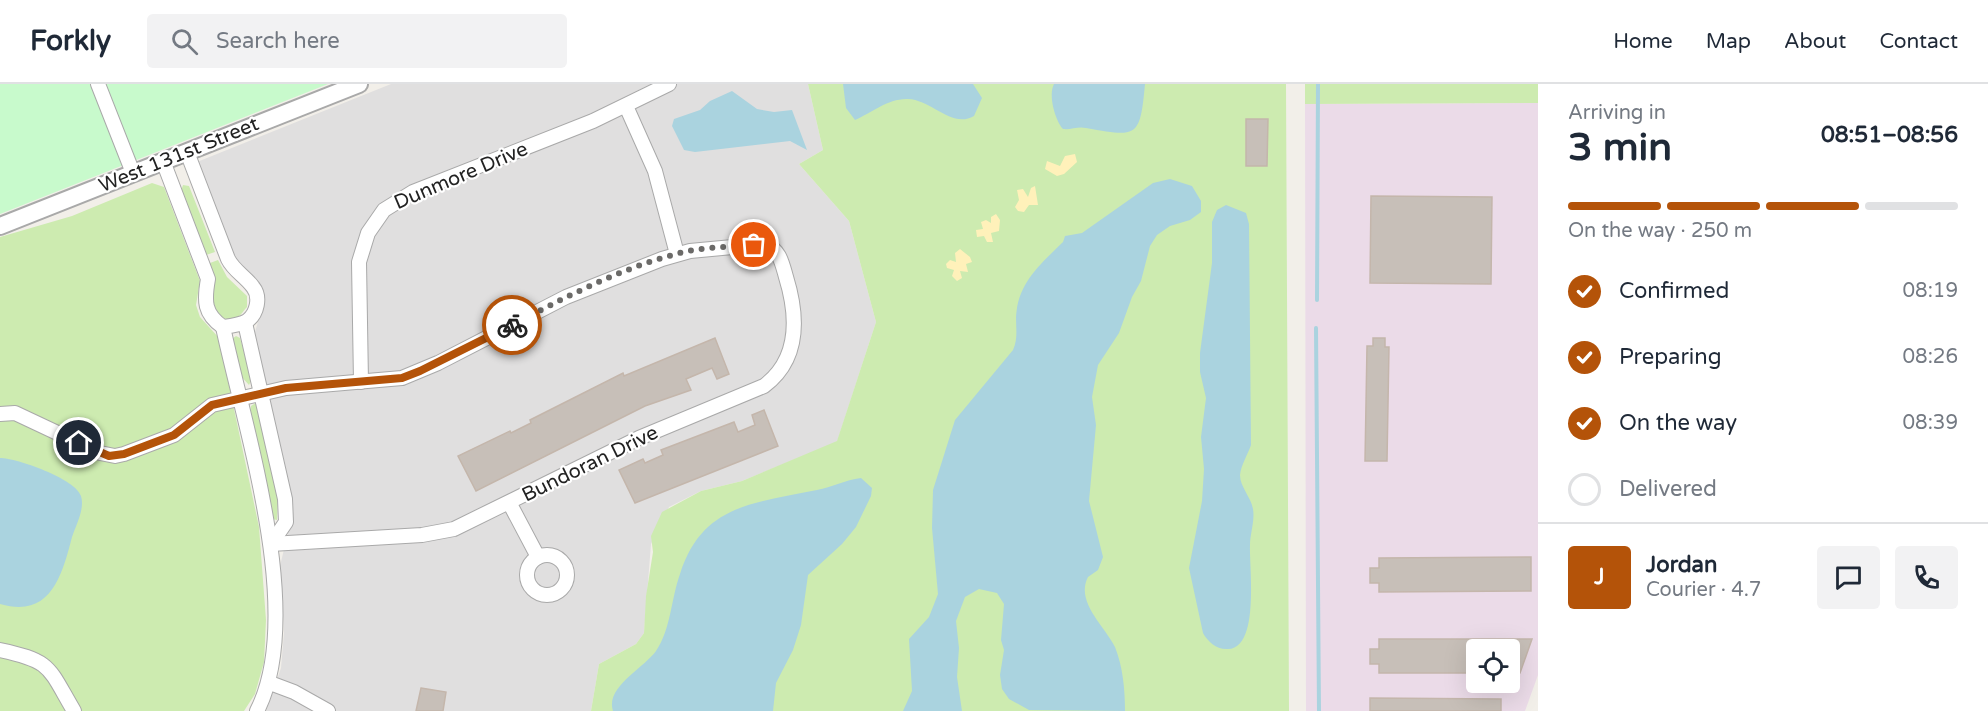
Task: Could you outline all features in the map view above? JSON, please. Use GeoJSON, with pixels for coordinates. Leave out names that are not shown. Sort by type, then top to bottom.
{"type":"FeatureCollection","features":[{"type":"Feature","properties":{"kind":"street"},"geometry":{"type":"LineString","coordinates":[[98,84],[133,173]]}},
{"type":"Feature","properties":{"kind":"street","name":"West 131st Street"},"geometry":{"type":"LineString","coordinates":[[0,226],[359,84]]}},
{"type":"Feature","properties":{"kind":"street","name":"Dunmore Drive"},"geometry":{"type":"LineString","coordinates":[[361,382],[358,336],[359,262],[368,233],[384,210],[413,192],[626,106],[669,84]]}},
{"type":"Feature","properties":{"kind":"street"},"geometry":{"type":"LineString","coordinates":[[0,414],[15,413],[100,453],[115,456],[174,435],[212,405],[286,388],[402,378],[566,297],[677,254],[655,171],[626,106]]}},
{"type":"Feature","properties":{"kind":"street"},"geometry":{"type":"LineString","coordinates":[[187,152],[228,259],[232,267],[254,287],[257,294],[256,310],[245,323],[223,327]]}},
{"type":"Feature","properties":{"kind":"street"},"geometry":{"type":"LineString","coordinates":[[163,161],[208,279],[205,298],[207,310],[223,327],[271,544],[277,637],[270,683],[257,711]]}},
{"type":"Feature","properties":{"kind":"street","name":"Bundoran Drive"},"geometry":{"type":"LineString","coordinates":[[271,544],[441,533],[465,525],[510,504],[639,438],[753,392],[771,381],[784,363],[796,325],[794,303],[778,254],[765,244],[677,254]]}},
{"type":"Feature","properties":{"kind":"street"},"geometry":{"type":"LineString","coordinates":[[245,323],[285,499],[286,522],[271,544]]}},
{"type":"Feature","properties":{"kind":"street"},"geometry":{"type":"LineString","coordinates":[[510,504],[538,558]]}},
{"type":"Feature","properties":{"kind":"street"},"geometry":{"type":"LineString","coordinates":[[0,650],[29,656],[44,664],[74,711]]}},
{"type":"Feature","properties":{"kind":"street"},"geometry":{"type":"LineString","coordinates":[[270,683],[310,699],[328,711]]}},
{"type":"Feature","properties":{"kind":"shaded area"},"geometry":{"type":"Polygon","coordinates":[[[391,84],[808,84],[823,150],[799,164],[849,221],[876,322],[837,442],[742,481],[701,491],[669,507],[651,544],[644,633],[636,644],[599,664],[591,711],[266,711],[281,668],[284,633],[280,566],[291,520],[289,489],[254,335],[265,299],[254,278],[238,264],[233,256],[197,162],[391,84]]]}},
{"type":"Feature","properties":{"kind":"shaded area"},"geometry":{"type":"Polygon","coordinates":[[[1538,103],[1538,675],[1525,711],[1306,711],[1305,104],[1538,103]]]}},
{"type":"Feature","properties":{"kind":"green space"},"geometry":{"type":"Polygon","coordinates":[[[0,84],[328,84],[0,214],[0,84]]]}},
{"type":"Feature","properties":{"kind":"green space"},"geometry":{"type":"Polygon","coordinates":[[[808,84],[1286,84],[1289,711],[591,711],[599,664],[636,644],[644,633],[646,596],[653,552],[651,536],[662,512],[701,491],[742,481],[837,441],[876,322],[849,221],[799,164],[823,150],[808,84]]]}},
{"type":"Feature","properties":{"kind":"green space"},"geometry":{"type":"Polygon","coordinates":[[[1305,84],[1538,84],[1538,103],[1305,104],[1305,84]]]}},
{"type":"Feature","properties":{"kind":"green space"},"geometry":{"type":"Polygon","coordinates":[[[152,183],[164,187],[200,281],[196,305],[200,317],[219,338],[259,527],[266,620],[264,662],[255,694],[244,711],[0,711],[0,237],[72,216],[152,183]]]}},
{"type":"Feature","properties":{"kind":"green space"},"geometry":{"type":"Polygon","coordinates":[[[183,185],[189,186],[215,252],[206,255],[181,191],[183,185]]]}},
{"type":"Feature","properties":{"kind":"green space"},"geometry":{"type":"Polygon","coordinates":[[[218,260],[227,277],[247,296],[247,307],[233,319],[220,316],[212,305],[213,278],[210,263],[218,260]]]}},
{"type":"Feature","properties":{"kind":"green space"},"geometry":{"type":"Polygon","coordinates":[[[236,336],[240,338],[252,379],[249,385],[239,374],[232,339],[236,336]]]}},
{"type":"Feature","properties":{"kind":"green space"},"geometry":{"type":"Polygon","coordinates":[[[257,402],[278,494],[277,520],[272,519],[250,417],[251,406],[257,402]]]}},
{"type":"Feature","properties":{"kind":"sand"},"geometry":{"type":"Polygon","coordinates":[[[1075,154],[1077,162],[1064,174],[1057,176],[1045,169],[1047,161],[1060,166],[1065,156],[1075,154]]]}},
{"type":"Feature","properties":{"kind":"sand"},"geometry":{"type":"Polygon","coordinates":[[[1035,186],[1038,205],[1029,205],[1024,212],[1018,211],[1015,207],[1019,200],[1017,190],[1023,189],[1028,197],[1031,188],[1035,186]]]}},
{"type":"Feature","properties":{"kind":"sand"},"geometry":{"type":"Polygon","coordinates":[[[996,214],[1000,220],[999,231],[991,233],[993,242],[987,242],[984,236],[977,237],[976,230],[983,229],[981,222],[986,220],[991,223],[991,217],[996,214]]]}},
{"type":"Feature","properties":{"kind":"sand"},"geometry":{"type":"Polygon","coordinates":[[[960,249],[970,257],[972,262],[966,264],[968,272],[960,271],[962,278],[957,281],[952,276],[954,270],[947,268],[946,264],[950,260],[956,262],[955,253],[960,249]]]}},
{"type":"Feature","properties":{"kind":"water"},"geometry":{"type":"Polygon","coordinates":[[[843,84],[973,84],[982,98],[974,116],[966,119],[950,117],[917,101],[901,99],[887,103],[855,120],[846,108],[843,84]]]}},
{"type":"Feature","properties":{"kind":"water"},"geometry":{"type":"Polygon","coordinates":[[[1054,84],[1145,84],[1138,124],[1126,133],[1083,128],[1063,129],[1053,107],[1054,84]]]}},
{"type":"Feature","properties":{"kind":"water"},"geometry":{"type":"Polygon","coordinates":[[[732,91],[757,109],[774,112],[792,110],[807,150],[790,141],[695,152],[684,150],[672,126],[674,119],[700,110],[710,101],[732,91]]]}},
{"type":"Feature","properties":{"kind":"water"},"geometry":{"type":"Polygon","coordinates":[[[1170,179],[1192,186],[1201,201],[1201,212],[1190,220],[1170,226],[1157,235],[1150,246],[1141,281],[1132,297],[1119,333],[1098,365],[1092,397],[1096,425],[1089,501],[1103,557],[1098,570],[1088,577],[1085,596],[1093,614],[1118,655],[1125,695],[1125,711],[1029,710],[1009,699],[1002,689],[1000,675],[1004,650],[1001,640],[1004,604],[997,593],[979,589],[965,597],[956,621],[959,648],[957,677],[962,711],[903,711],[912,691],[909,639],[929,617],[938,594],[932,528],[933,490],[955,420],[1013,350],[1021,294],[1032,275],[1063,242],[1065,236],[1082,233],[1153,183],[1170,179]]]}},
{"type":"Feature","properties":{"kind":"water"},"geometry":{"type":"Polygon","coordinates":[[[1226,205],[1246,213],[1249,224],[1251,445],[1240,475],[1252,505],[1253,514],[1250,545],[1249,621],[1245,635],[1238,645],[1228,649],[1213,645],[1203,633],[1189,568],[1202,501],[1204,469],[1201,437],[1206,398],[1200,372],[1200,353],[1212,263],[1212,222],[1217,210],[1226,205]]]}},
{"type":"Feature","properties":{"kind":"water"},"geometry":{"type":"Polygon","coordinates":[[[0,458],[32,466],[58,477],[77,489],[81,496],[80,517],[64,566],[51,590],[43,599],[31,605],[17,607],[0,604],[0,458]]]}},
{"type":"Feature","properties":{"kind":"water"},"geometry":{"type":"Polygon","coordinates":[[[861,478],[872,488],[871,496],[856,527],[842,544],[808,575],[801,625],[793,650],[776,683],[773,711],[613,711],[612,702],[620,686],[656,651],[661,642],[668,624],[680,574],[690,551],[702,533],[717,520],[752,504],[823,489],[861,478]]]}},
{"type":"Feature","properties":{"kind":"building"},"geometry":{"type":"Polygon","coordinates":[[[1246,119],[1268,119],[1267,166],[1246,166],[1246,119]]]}},
{"type":"Feature","properties":{"kind":"building"},"geometry":{"type":"Polygon","coordinates":[[[1371,196],[1492,197],[1491,284],[1370,283],[1371,196]]]}},
{"type":"Feature","properties":{"kind":"building"},"geometry":{"type":"Polygon","coordinates":[[[715,338],[729,374],[717,379],[712,368],[686,379],[691,390],[645,406],[476,491],[458,456],[531,423],[530,420],[623,373],[624,376],[715,338]]]}},
{"type":"Feature","properties":{"kind":"building"},"geometry":{"type":"Polygon","coordinates":[[[1373,338],[1385,338],[1385,347],[1389,347],[1387,461],[1365,461],[1367,346],[1373,346],[1373,338]]]}},
{"type":"Feature","properties":{"kind":"building"},"geometry":{"type":"Polygon","coordinates":[[[764,410],[778,446],[635,503],[619,470],[643,459],[645,463],[663,455],[661,450],[734,422],[738,432],[755,425],[752,415],[764,410]]]}},
{"type":"Feature","properties":{"kind":"building"},"geometry":{"type":"Polygon","coordinates":[[[1531,557],[1531,591],[1379,592],[1379,583],[1370,583],[1370,568],[1379,568],[1379,558],[1531,557]]]}},
{"type":"Feature","properties":{"kind":"building"},"geometry":{"type":"Polygon","coordinates":[[[1379,639],[1466,639],[1466,673],[1379,673],[1379,664],[1370,664],[1370,649],[1379,649],[1379,639]]]}},
{"type":"Feature","properties":{"kind":"building"},"geometry":{"type":"Polygon","coordinates":[[[1520,639],[1532,639],[1520,673],[1520,639]]]}},
{"type":"Feature","properties":{"kind":"building"},"geometry":{"type":"Polygon","coordinates":[[[421,688],[446,692],[443,711],[416,711],[421,688]]]}},
{"type":"Feature","properties":{"kind":"building"},"geometry":{"type":"Polygon","coordinates":[[[1370,698],[1501,699],[1501,711],[1370,711],[1370,698]]]}},
{"type":"Feature","properties":{"kind":"waterway"},"geometry":{"type":"LineString","coordinates":[[1317,300],[1318,84]]}},
{"type":"Feature","properties":{"kind":"waterway"},"geometry":{"type":"LineString","coordinates":[[1316,328],[1319,711]]}},
{"type":"Feature","properties":{"kind":"way so far"},"geometry":{"type":"LineString","coordinates":[[512,325],[566,297],[677,254],[754,245]]}},
{"type":"Feature","properties":{"kind":"route"},"geometry":{"type":"LineString","coordinates":[[79,443],[109,456],[124,454],[183,430],[201,412],[212,405],[286,388],[402,378],[512,325]]}}]}
